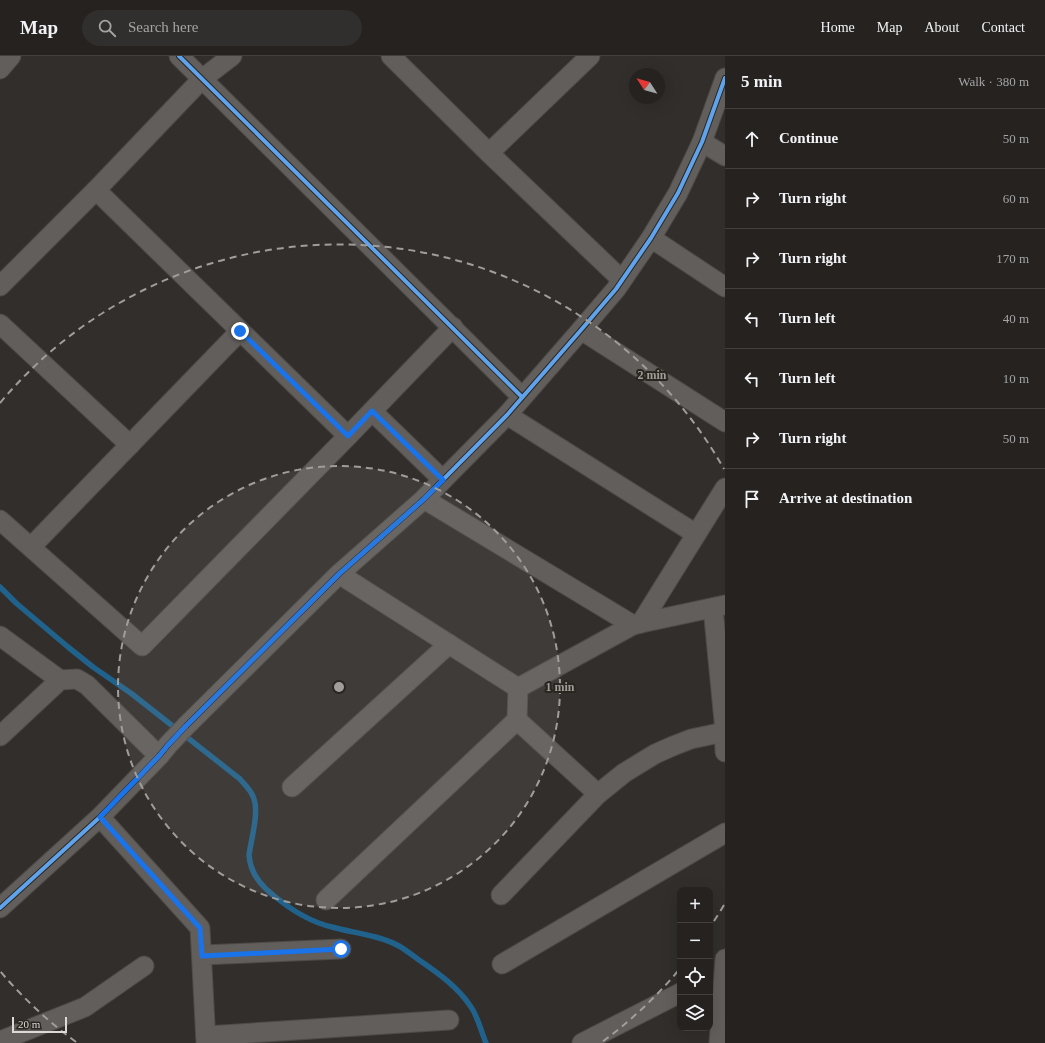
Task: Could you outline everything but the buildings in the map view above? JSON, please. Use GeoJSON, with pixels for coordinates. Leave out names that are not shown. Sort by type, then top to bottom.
{"type":"FeatureCollection","features":[{"type":"Feature","properties":{"kind":"street"},"geometry":{"type":"LineString","coordinates":[[0,69],[12,56]]}},
{"type":"Feature","properties":{"kind":"street"},"geometry":{"type":"LineString","coordinates":[[179,56],[522,397]]}},
{"type":"Feature","properties":{"kind":"street"},"geometry":{"type":"LineString","coordinates":[[0,286],[96,190],[202,79],[232,56]]}},
{"type":"Feature","properties":{"kind":"street"},"geometry":{"type":"LineString","coordinates":[[391,56],[622,280]]}},
{"type":"Feature","properties":{"kind":"street"},"geometry":{"type":"LineString","coordinates":[[489,152],[590,56]]}},
{"type":"Feature","properties":{"kind":"street"},"geometry":{"type":"LineString","coordinates":[[0,908],[100,817],[186,726],[339,574],[424,499],[507,415],[616,289],[651,238],[678,193],[702,142],[725,78]]}},
{"type":"Feature","properties":{"kind":"street"},"geometry":{"type":"LineString","coordinates":[[702,142],[725,156]]}},
{"type":"Feature","properties":{"kind":"street"},"geometry":{"type":"LineString","coordinates":[[96,190],[348,436]]}},
{"type":"Feature","properties":{"kind":"street"},"geometry":{"type":"LineString","coordinates":[[651,238],[725,287]]}},
{"type":"Feature","properties":{"kind":"street"},"geometry":{"type":"LineString","coordinates":[[0,324],[130,445]]}},
{"type":"Feature","properties":{"kind":"street"},"geometry":{"type":"LineString","coordinates":[[0,520],[142,646],[348,436],[452,327]]}},
{"type":"Feature","properties":{"kind":"street"},"geometry":{"type":"LineString","coordinates":[[581,330],[725,422]]}},
{"type":"Feature","properties":{"kind":"street"},"geometry":{"type":"LineString","coordinates":[[31,548],[240,331]]}},
{"type":"Feature","properties":{"kind":"street"},"geometry":{"type":"LineString","coordinates":[[372,411],[443,480]]}},
{"type":"Feature","properties":{"kind":"street"},"geometry":{"type":"LineString","coordinates":[[507,415],[696,534]]}},
{"type":"Feature","properties":{"kind":"street"},"geometry":{"type":"LineString","coordinates":[[637,624],[725,488]]}},
{"type":"Feature","properties":{"kind":"street"},"geometry":{"type":"LineString","coordinates":[[424,499],[637,624]]}},
{"type":"Feature","properties":{"kind":"street"},"geometry":{"type":"LineString","coordinates":[[339,574],[518,688]]}},
{"type":"Feature","properties":{"kind":"street"},"geometry":{"type":"LineString","coordinates":[[518,688],[637,624],[719,607],[725,752]]}},
{"type":"Feature","properties":{"kind":"street"},"geometry":{"type":"LineString","coordinates":[[0,636],[60,680],[77,679],[87,685],[164,750]]}},
{"type":"Feature","properties":{"kind":"street"},"geometry":{"type":"LineString","coordinates":[[292,787],[449,644]]}},
{"type":"Feature","properties":{"kind":"street"},"geometry":{"type":"LineString","coordinates":[[0,736],[60,680]]}},
{"type":"Feature","properties":{"kind":"street"},"geometry":{"type":"LineString","coordinates":[[326,900],[517,720],[518,688]]}},
{"type":"Feature","properties":{"kind":"street"},"geometry":{"type":"LineString","coordinates":[[517,720],[598,794]]}},
{"type":"Feature","properties":{"kind":"street"},"geometry":{"type":"LineString","coordinates":[[501,894],[598,794],[624,773],[661,751],[724,724]]}},
{"type":"Feature","properties":{"kind":"street"},"geometry":{"type":"LineString","coordinates":[[100,817],[200,928],[206,1039],[449,1020]]}},
{"type":"Feature","properties":{"kind":"street"},"geometry":{"type":"LineString","coordinates":[[502,964],[725,833]]}},
{"type":"Feature","properties":{"kind":"street"},"geometry":{"type":"LineString","coordinates":[[202,956],[341,949]]}},
{"type":"Feature","properties":{"kind":"street"},"geometry":{"type":"LineString","coordinates":[[0,1041],[85,1007],[144,966]]}},
{"type":"Feature","properties":{"kind":"street"},"geometry":{"type":"LineString","coordinates":[[719,1043],[720,969]]}},
{"type":"Feature","properties":{"kind":"street"},"geometry":{"type":"LineString","coordinates":[[582,1043],[677,995]]}},
{"type":"Feature","properties":{"kind":"waterway"},"geometry":{"type":"LineString","coordinates":[[0,587],[16,603],[68,647],[93,667],[132,694],[240,779],[253,796],[256,812],[249,855],[251,867],[256,878],[264,887],[287,906],[308,919],[324,925],[383,939],[407,951],[440,975],[460,993],[478,1020],[486,1043]]}},
{"type":"Feature","properties":{"kind":"cycle path"},"geometry":{"type":"LineString","coordinates":[[179,56],[522,397]]}},
{"type":"Feature","properties":{"kind":"cycle path"},"geometry":{"type":"LineString","coordinates":[[0,908],[100,817],[186,726],[339,574],[424,499],[507,415],[616,289],[651,238],[678,193],[702,142],[725,78]]}},
{"type":"Feature","properties":{"kind":"route"},"geometry":{"type":"LineString","coordinates":[[240,331],[348,436],[372,411],[443,480],[424,499],[339,574],[186,726],[100,817],[200,928],[202,956],[341,949]]}}]}
